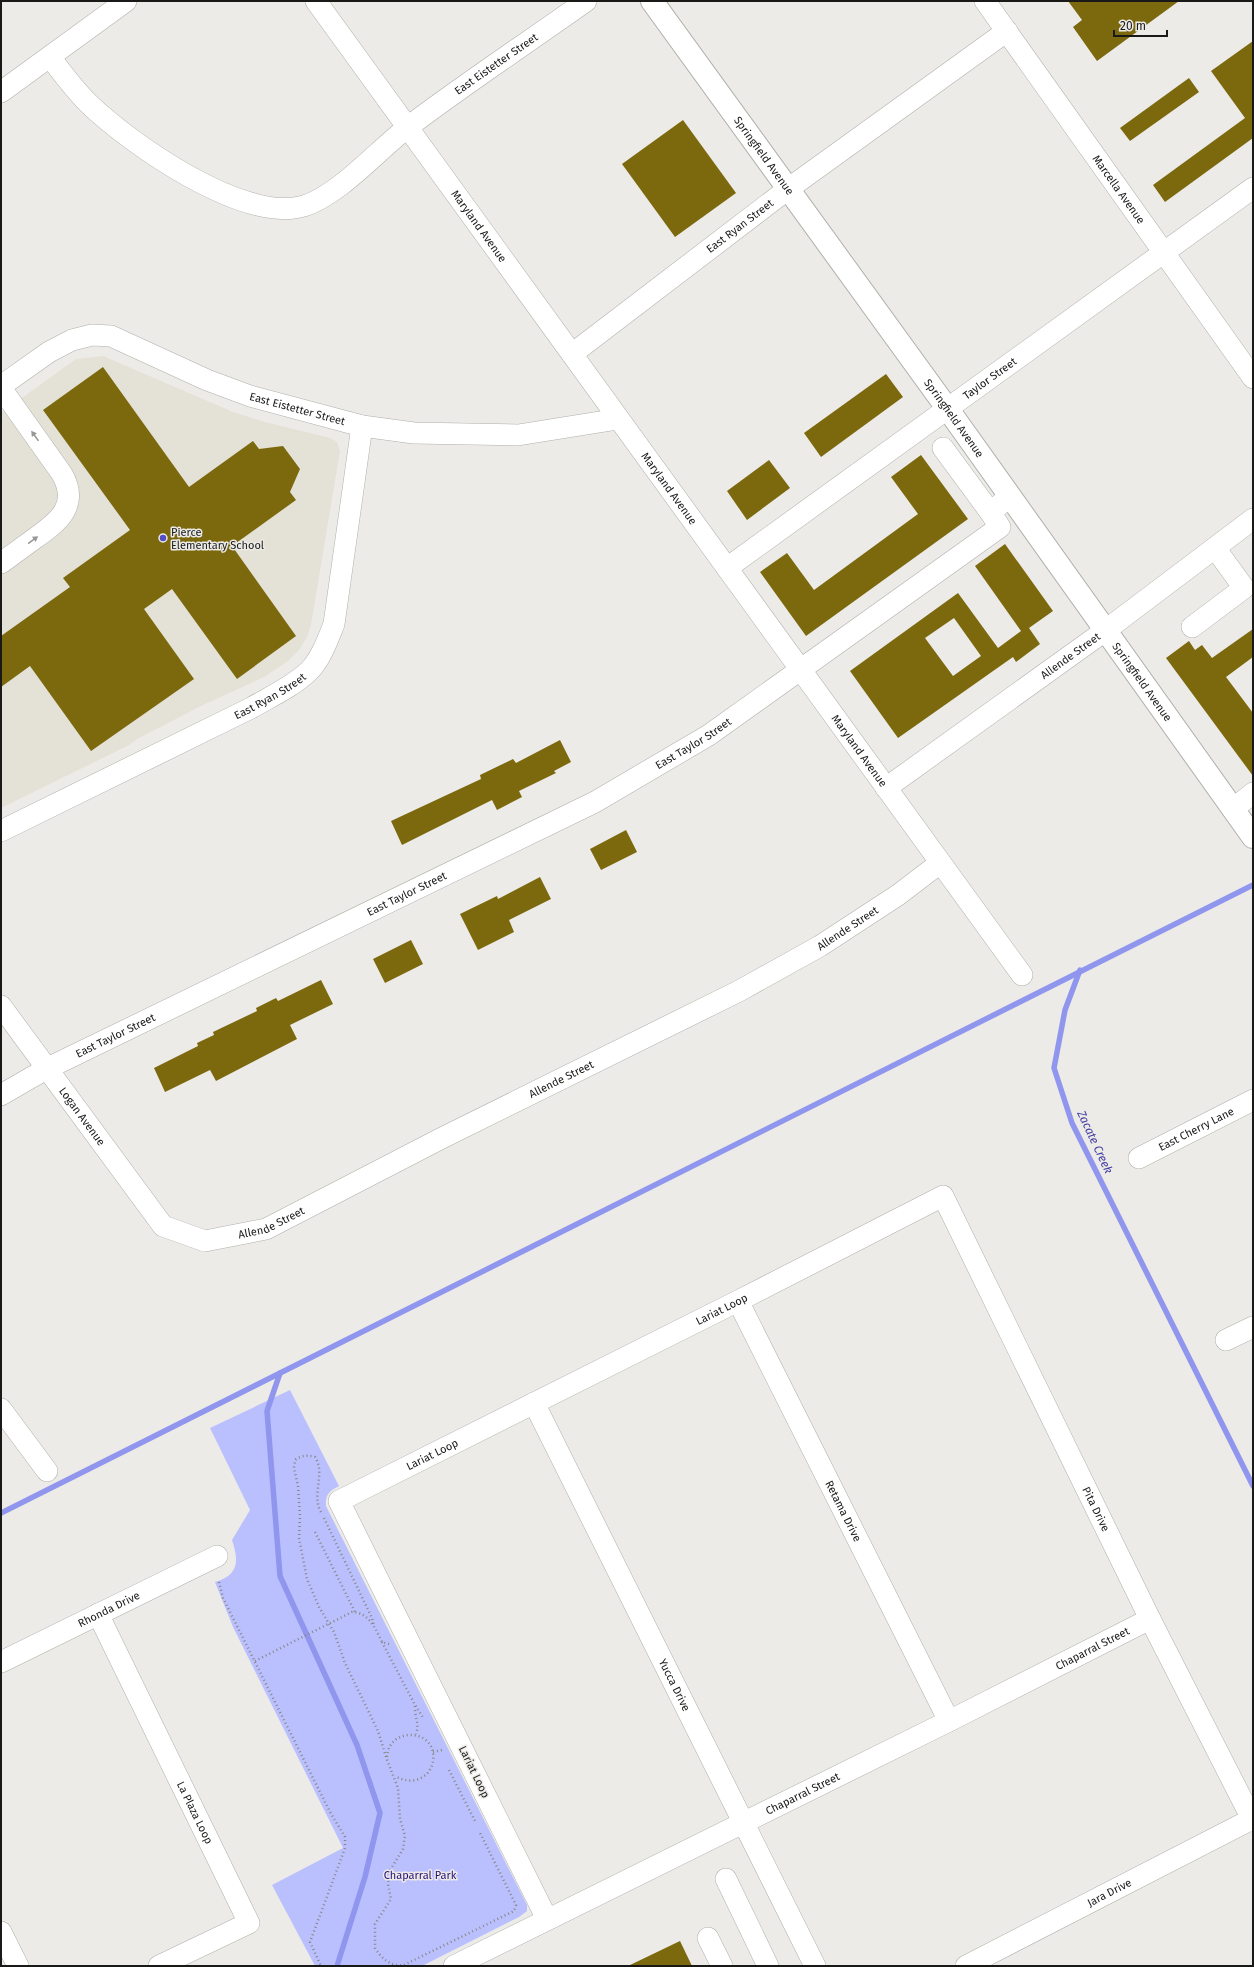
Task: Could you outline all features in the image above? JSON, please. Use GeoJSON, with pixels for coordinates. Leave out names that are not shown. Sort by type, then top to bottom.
{"type":"FeatureCollection","features":[{"type":"Feature","properties":{"kind":"main road","name":"Springfield Avenue"},"geometry":{"type":"LineString","coordinates":[[652,1],[947,408],[1253,837]]}},
{"type":"Feature","properties":{"kind":"street"},"geometry":{"type":"LineString","coordinates":[[1,92],[126,1]]}},
{"type":"Feature","properties":{"kind":"street","name":"Maryland Avenue"},"geometry":{"type":"LineString","coordinates":[[316,1],[1022,976]]}},
{"type":"Feature","properties":{"kind":"street","name":"East Eistetter Street"},"geometry":{"type":"LineString","coordinates":[[50,57],[88,102],[136,142],[195,180],[228,195],[258,206],[282,208],[302,206],[313,203],[345,180],[408,127],[586,1]]}},
{"type":"Feature","properties":{"kind":"street","name":"Marcella Avenue"},"geometry":{"type":"LineString","coordinates":[[985,1],[1253,378]]}},
{"type":"Feature","properties":{"kind":"street","name":"East Ryan Street"},"geometry":{"type":"LineString","coordinates":[[572,354],[788,189],[1007,31]]}},
{"type":"Feature","properties":{"kind":"street","name":"Taylor Street"},"geometry":{"type":"LineString","coordinates":[[727,568],[1253,188]]}},
{"type":"Feature","properties":{"kind":"street","name":"East Eistetter Street"},"geometry":{"type":"LineString","coordinates":[[1,387],[49,352],[72,340],[92,335],[111,336],[207,380],[250,396],[362,426],[414,433],[518,435],[618,419]]}},
{"type":"Feature","properties":{"kind":"street"},"geometry":{"type":"LineString","coordinates":[[1,387],[62,474],[69,494],[66,510],[58,520],[1,563]]}},
{"type":"Feature","properties":{"kind":"street","name":"East Ryan Street"},"geometry":{"type":"LineString","coordinates":[[1,831],[251,708],[286,688],[309,670],[323,650],[334,624],[362,426]]}},
{"type":"Feature","properties":{"kind":"street"},"geometry":{"type":"LineString","coordinates":[[943,448],[990,512],[1010,497]]}},
{"type":"Feature","properties":{"kind":"street","name":"East Taylor Street"},"geometry":{"type":"LineString","coordinates":[[1,1095],[46,1069],[595,802],[709,736],[1000,527],[990,512]]}},
{"type":"Feature","properties":{"kind":"street","name":"Allende Street"},"geometry":{"type":"LineString","coordinates":[[886,788],[1106,630],[1253,519]]}},
{"type":"Feature","properties":{"kind":"street"},"geometry":{"type":"LineString","coordinates":[[1192,627],[1248,584],[1215,548]]}},
{"type":"Feature","properties":{"kind":"street"},"geometry":{"type":"LineString","coordinates":[[1233,808],[1253,793]]}},
{"type":"Feature","properties":{"kind":"street","name":"Allende Street"},"geometry":{"type":"LineString","coordinates":[[163,1226],[205,1241],[266,1228],[442,1138],[739,991],[820,946],[898,895],[940,863]]}},
{"type":"Feature","properties":{"kind":"street","name":"Logan Avenue"},"geometry":{"type":"LineString","coordinates":[[1,1006],[163,1226]]}},
{"type":"Feature","properties":{"kind":"street","name":"East Cherry Lane"},"geometry":{"type":"LineString","coordinates":[[1138,1158],[1253,1100]]}},
{"type":"Feature","properties":{"kind":"street","name":"Lariat Loop"},"geometry":{"type":"LineString","coordinates":[[547,1919],[339,1501],[738,1301],[943,1196]]}},
{"type":"Feature","properties":{"kind":"street","name":"Pita Drive"},"geometry":{"type":"LineString","coordinates":[[943,1196],[1150,1619],[1252,1820]]}},
{"type":"Feature","properties":{"kind":"street","name":"Retama Drive"},"geometry":{"type":"LineString","coordinates":[[738,1301],[949,1721]]}},
{"type":"Feature","properties":{"kind":"street"},"geometry":{"type":"LineString","coordinates":[[1226,1340],[1253,1327]]}},
{"type":"Feature","properties":{"kind":"street","name":"Yucca Drive"},"geometry":{"type":"LineString","coordinates":[[534,1403],[815,1966]]}},
{"type":"Feature","properties":{"kind":"street"},"geometry":{"type":"LineString","coordinates":[[5,1422],[47,1471]]}},
{"type":"Feature","properties":{"kind":"street","name":"Rhonda Drive"},"geometry":{"type":"LineString","coordinates":[[1,1662],[217,1556]]}},
{"type":"Feature","properties":{"kind":"street","name":"La Plaza Loop"},"geometry":{"type":"LineString","coordinates":[[98,1614],[249,1923],[159,1966]]}},
{"type":"Feature","properties":{"kind":"street","name":"Chaparral Street"},"geometry":{"type":"LineString","coordinates":[[454,1966],[949,1721],[1150,1619]]}},
{"type":"Feature","properties":{"kind":"street","name":"Jara Drive"},"geometry":{"type":"LineString","coordinates":[[966,1966],[1252,1820]]}},
{"type":"Feature","properties":{"kind":"street"},"geometry":{"type":"LineString","coordinates":[[726,1879],[768,1966]]}},
{"type":"Feature","properties":{"kind":"street"},"geometry":{"type":"LineString","coordinates":[[1,1932],[18,1966]]}},
{"type":"Feature","properties":{"kind":"street"},"geometry":{"type":"LineString","coordinates":[[708,1938],[722,1966]]}},
{"type":"Feature","properties":{"kind":"path"},"geometry":{"type":"LineString","coordinates":[[427,1724],[415,1705],[382,1642],[319,1508],[316,1495],[319,1464],[315,1457],[305,1455],[295,1460],[293,1464],[299,1494],[299,1538],[307,1579],[319,1607],[339,1643],[345,1663],[378,1731],[398,1788],[400,1819],[405,1836],[403,1849],[389,1872],[390,1902],[379,1917],[374,1931],[375,1948],[388,1962],[393,1965],[404,1965],[514,1910],[516,1905],[480,1832]]}},
{"type":"Feature","properties":{"kind":"path"},"geometry":{"type":"LineString","coordinates":[[315,1532],[355,1612]]}},
{"type":"Feature","properties":{"kind":"path"},"geometry":{"type":"LineString","coordinates":[[219,1582],[223,1598],[330,1812],[345,1837],[345,1848],[310,1942],[321,1966]]}},
{"type":"Feature","properties":{"kind":"path"},"geometry":{"type":"LineString","coordinates":[[255,1661],[348,1614],[355,1612],[364,1615],[374,1626]]}},
{"type":"Feature","properties":{"kind":"path"},"geometry":{"type":"LineString","coordinates":[[382,1642],[396,1646]]}},
{"type":"Feature","properties":{"kind":"path"},"geometry":{"type":"LineString","coordinates":[[415,1705],[414,1711],[418,1723],[416,1734]]}},
{"type":"Feature","properties":{"kind":"path"},"geometry":{"type":"LineString","coordinates":[[387,1760],[390,1746],[394,1740],[408,1734],[416,1734],[428,1742],[432,1748],[434,1756],[430,1771],[416,1780],[408,1781],[394,1776]]}},
{"type":"Feature","properties":{"kind":"path"},"geometry":{"type":"LineString","coordinates":[[437,1744],[443,1757]]}},
{"type":"Feature","properties":{"kind":"path"},"geometry":{"type":"LineString","coordinates":[[446,1764],[477,1825]]}},
{"type":"Feature","properties":{"kind":"shaded area","name":"Pierce Elementary School"},"geometry":{"type":"Polygon","coordinates":[[[103,356],[233,412],[265,422],[330,438],[337,442],[340,451],[311,625],[307,637],[299,650],[288,661],[264,677],[203,705],[137,739],[129,745],[1,808],[1,413],[76,359],[103,356]]]}},
{"type":"Feature","properties":{"kind":"green space","name":"Chaparral Park"},"geometry":{"type":"Polygon","coordinates":[[[290,1390],[339,1486],[328,1494],[326,1506],[527,1905],[527,1911],[519,1917],[422,1966],[315,1966],[272,1885],[343,1848],[233,1627],[215,1582],[223,1579],[233,1571],[236,1561],[236,1554],[232,1540],[250,1510],[210,1428],[290,1390]]]}},
{"type":"Feature","properties":{"kind":"building"},"geometry":{"type":"Polygon","coordinates":[[[1068,1],[1179,1],[1097,61],[1073,27],[1082,20],[1068,1]]]}},
{"type":"Feature","properties":{"kind":"building"},"geometry":{"type":"Polygon","coordinates":[[[1253,41],[1253,138],[1165,202],[1153,185],[1245,118],[1211,71],[1253,41]]]}},
{"type":"Feature","properties":{"kind":"building"},"geometry":{"type":"Polygon","coordinates":[[[1189,78],[1199,92],[1130,141],[1120,128],[1189,78]]]}},
{"type":"Feature","properties":{"kind":"building"},"geometry":{"type":"Polygon","coordinates":[[[683,120],[736,193],[675,237],[622,164],[683,120]]]}},
{"type":"Feature","properties":{"kind":"building"},"geometry":{"type":"Polygon","coordinates":[[[103,367],[189,487],[253,441],[259,449],[283,446],[300,469],[290,492],[296,500],[232,546],[296,636],[237,679],[172,589],[144,609],[194,679],[91,751],[30,666],[1,687],[1,636],[70,587],[63,578],[130,530],[43,410],[103,367]]]}},
{"type":"Feature","properties":{"kind":"building"},"geometry":{"type":"Polygon","coordinates":[[[886,374],[903,397],[821,457],[804,433],[886,374]]]}},
{"type":"Feature","properties":{"kind":"building"},"geometry":{"type":"Polygon","coordinates":[[[921,455],[968,519],[806,636],[760,572],[787,553],[814,590],[918,514],[891,477],[921,455]]]}},
{"type":"Feature","properties":{"kind":"building"},"geometry":{"type":"Polygon","coordinates":[[[769,460],[790,488],[747,520],[727,491],[769,460]]]}},
{"type":"Feature","properties":{"kind":"building"},"geometry":{"type":"Polygon","coordinates":[[[1005,544],[1053,611],[1029,628],[1040,644],[1016,662],[1013,657],[898,738],[850,671],[958,593],[998,648],[1021,631],[975,566],[1005,544]],[[954,618],[925,638],[953,676],[981,656],[954,618]]]}},
{"type":"Feature","properties":{"kind":"building"},"geometry":{"type":"Polygon","coordinates":[[[1253,629],[1253,657],[1226,677],[1253,713],[1253,776],[1166,658],[1189,641],[1195,650],[1202,645],[1212,658],[1253,629]]]}},
{"type":"Feature","properties":{"kind":"building"},"geometry":{"type":"Polygon","coordinates":[[[560,740],[571,762],[554,771],[556,773],[519,791],[522,797],[497,810],[492,800],[402,845],[391,821],[481,779],[480,775],[513,759],[516,763],[560,740]]]}},
{"type":"Feature","properties":{"kind":"building"},"geometry":{"type":"Polygon","coordinates":[[[626,830],[637,852],[601,870],[590,849],[626,830]]]}},
{"type":"Feature","properties":{"kind":"building"},"geometry":{"type":"Polygon","coordinates":[[[540,877],[551,899],[509,920],[514,932],[478,950],[460,914],[497,896],[498,899],[540,877]]]}},
{"type":"Feature","properties":{"kind":"building"},"geometry":{"type":"Polygon","coordinates":[[[411,940],[423,964],[385,983],[373,959],[411,940]]]}},
{"type":"Feature","properties":{"kind":"building"},"geometry":{"type":"Polygon","coordinates":[[[321,980],[333,1004],[290,1025],[297,1039],[216,1081],[210,1070],[165,1092],[154,1068],[198,1046],[197,1043],[214,1035],[213,1032],[257,1011],[256,1008],[276,998],[278,1001],[321,980]]]}},
{"type":"Feature","properties":{"kind":"building"},"geometry":{"type":"Polygon","coordinates":[[[680,1941],[692,1966],[628,1966],[680,1941]]]}},
{"type":"Feature","properties":{"kind":"waterway"},"geometry":{"type":"LineString","coordinates":[[1,1513],[1253,885]]}},
{"type":"Feature","properties":{"kind":"waterway","name":"Zacate Creek"},"geometry":{"type":"LineString","coordinates":[[1080,970],[1065,1010],[1054,1068],[1072,1123],[1253,1486]]}},
{"type":"Feature","properties":{"kind":"waterway"},"geometry":{"type":"LineString","coordinates":[[280,1373],[267,1411],[280,1576],[357,1745],[380,1813],[365,1877],[337,1966]]}},
{"type":"Feature","properties":{"kind":"place","name":"Pierce Elementary School"},"geometry":{"type":"Point","coordinates":[163,538]}}]}
